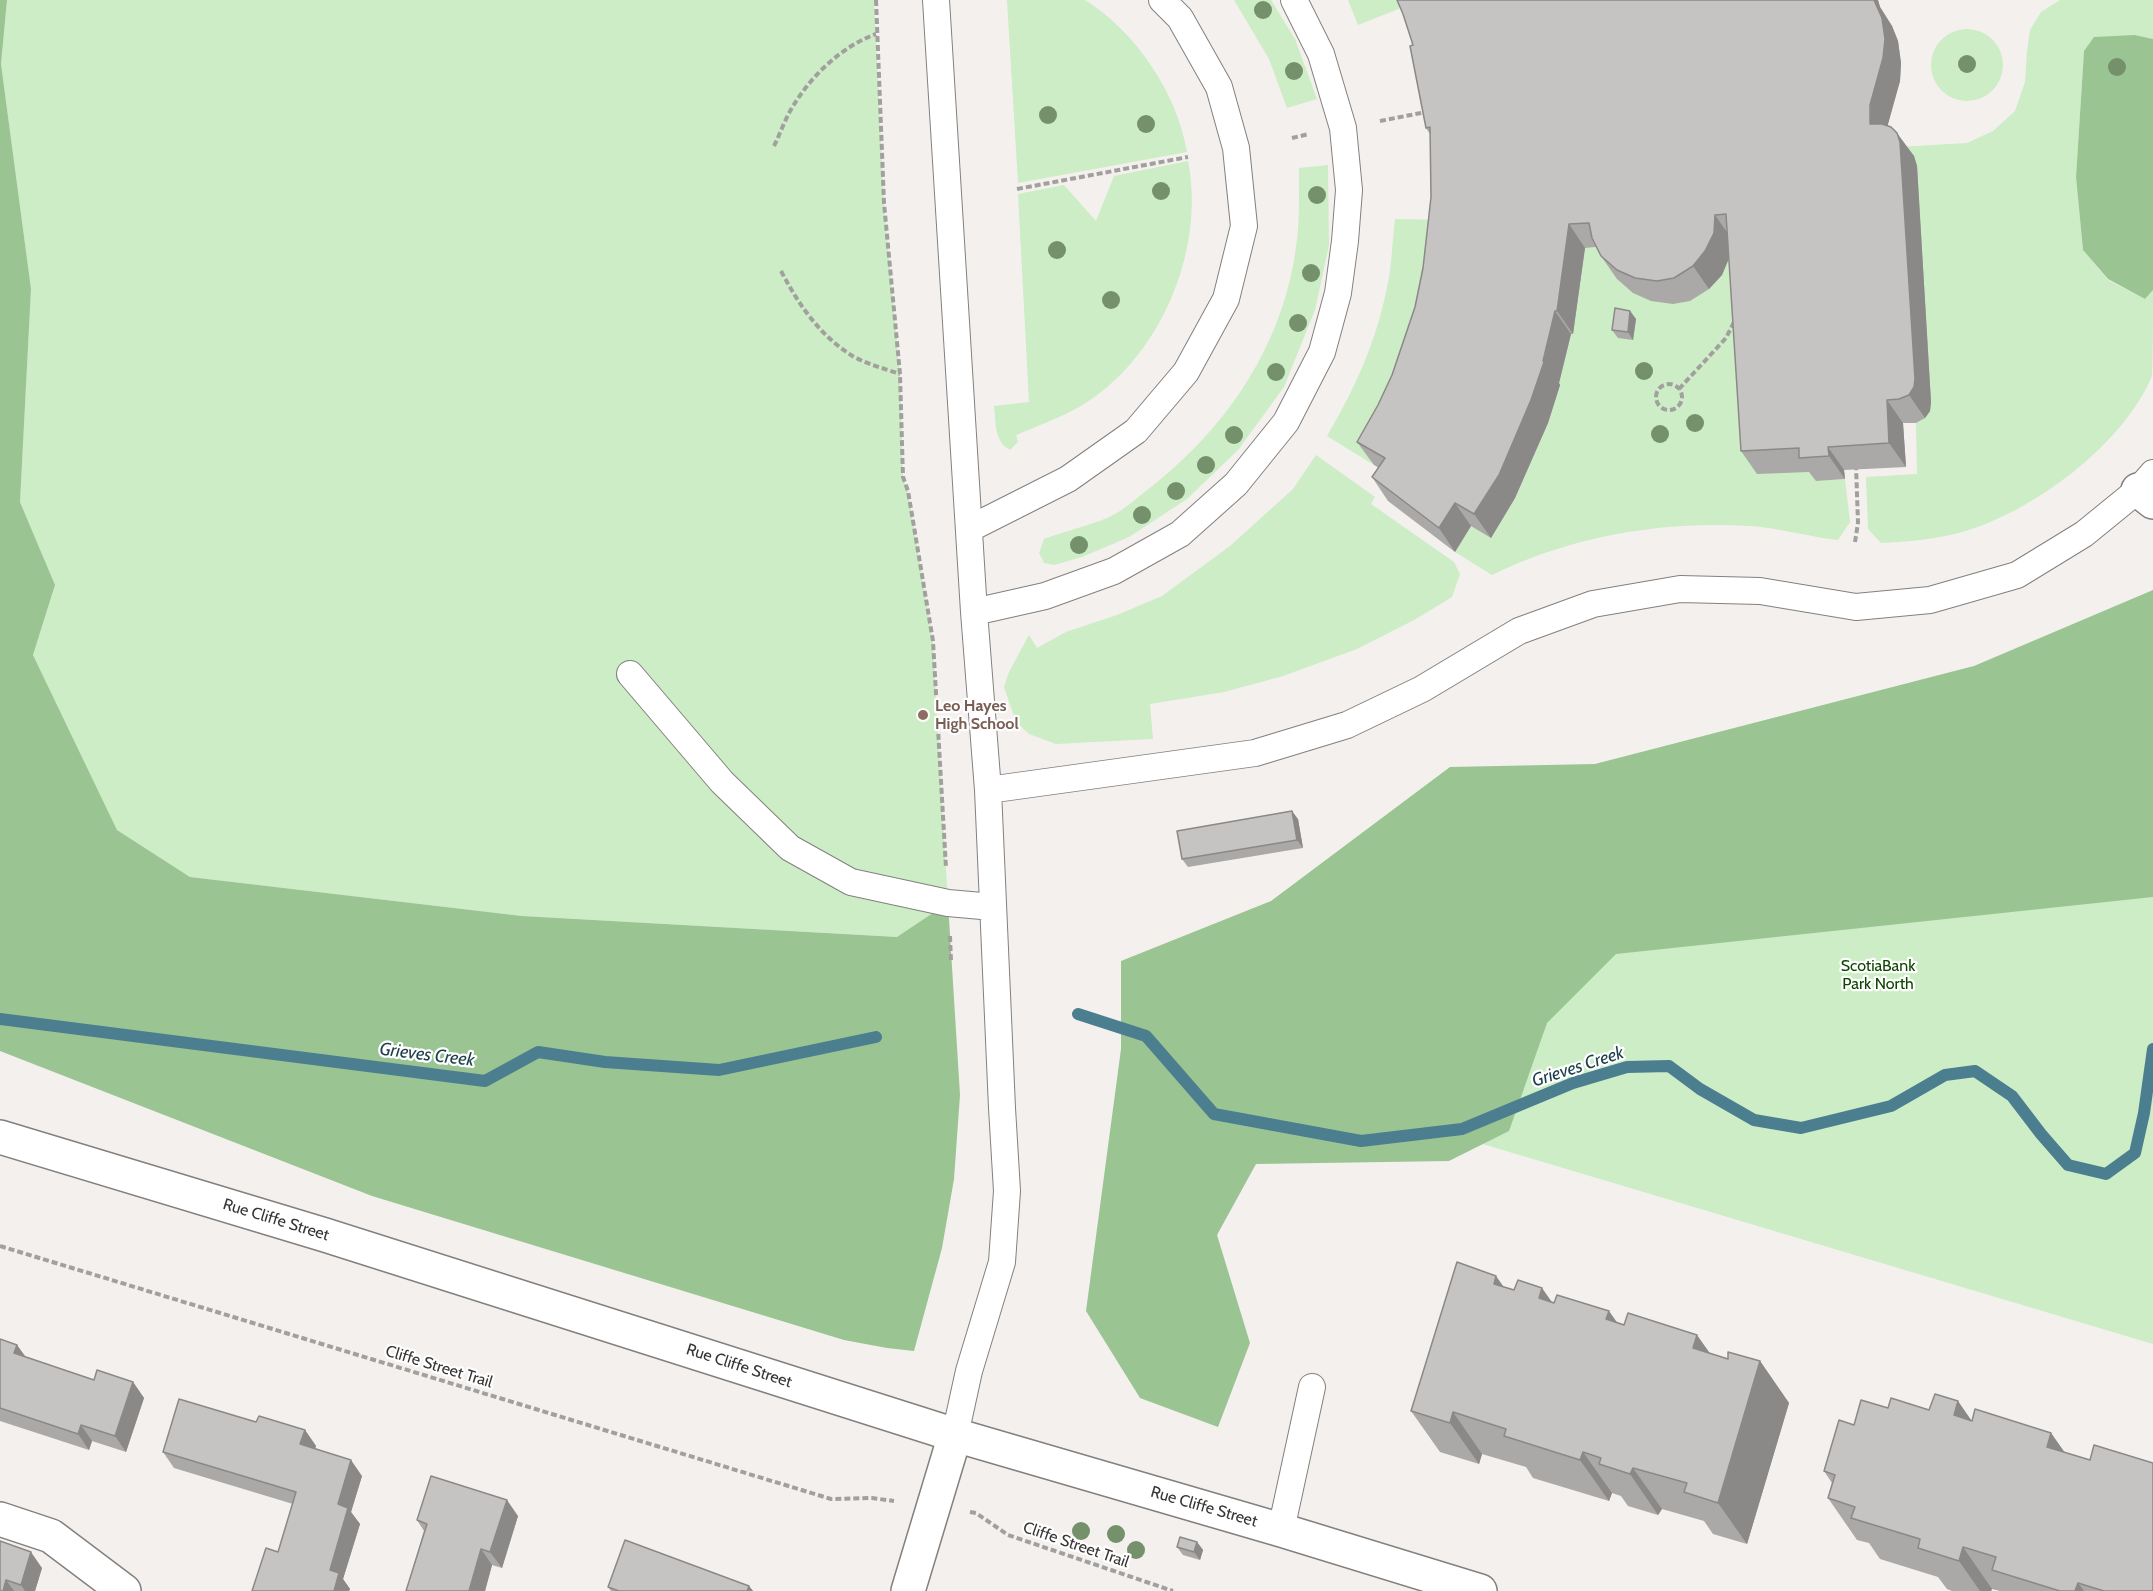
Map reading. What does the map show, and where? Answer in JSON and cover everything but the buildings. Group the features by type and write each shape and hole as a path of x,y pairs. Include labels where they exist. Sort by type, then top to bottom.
{"main road":[{"name":"Rue Cliffe Street","path":"0,1137 325,1235 955,1435 1480,1591"},
{"path":"908,1591 955,1435"},
{"path":"0,1519 51,1536 124,1591"}],"lane":[{"path":"936,0 974,612 988,790 1007,1191 1002,1262 969,1371 955,1435"},
{"path":"969,529 1068,479 1136,431 1186,372 1226,299 1244,226 1236,148 1219,87 1180,18 1162,0"},
{"path":"974,612 1045,596 1114,571 1180,534 1236,484 1286,422 1322,352 1338,293 1349,190 1342,128 1322,54 1294,0"},
{"path":"988,790 1255,753 1337,728 1422,689 1519,631 1593,604 1680,589 1760,591 1856,607 1930,600 2017,575 2084,534 2148,488"},
{"path":"630,674 722,782 790,848 851,882 948,903 993,907"},
{"path":"1281,1530 1298,1442 1312,1387"}],"path":[{"path":"876,0 884,203 900,374 903,477 908,491 933,641 951,961"},
{"path":"774,146 795,103 823,69 842,52 876,34"},
{"path":"1380,121 1436,110"},
{"path":"1017,189 1188,157"},
{"path":"781,271 798,303 816,326 849,354 900,374"},
{"path":"1679,389 1726,338 1737,316"},
{"path":"1671,384 1679,389 1682,397 1677,408 1668,411 1657,404 1656,392 1663,385 1671,384"},
{"path":"1856,460 1858,523 1856,542"},
{"name":"Cliffe Street Trail","path":"0,1246 831,1499 872,1498"},
{"name":"Cliffe Street Trail","path":"976,1513 1008,1535 1173,1591"}],"green space":[{"path":"0,0 7,0 1,64 31,289 20,502 55,585 33,655 117,830 190,877 522,916 897,937 948,903 960,1095 954,1179 942,1248 914,1351 844,1340 372,1196 0,1051"},
{"path":"7,0 874,0 884,203 900,374 903,477 908,491 933,641 948,903 898,937 522,916 190,877 117,830 33,655 55,585 20,502 31,289 1,64"},
{"path":"1007,0 1085,0 1104,13 1137,47 1164,86 1182,130 1187,152 1018,183"},
{"path":"1234,0 1271,0 1295,39 1317,99 1287,108 1269,59"},
{"path":"1348,0 1403,0 1406,6 1358,25"},
{"path":"2060,0 2153,0 2153,39 2135,35 2084,51 2076,177 2083,250 2108,280 2145,299 2153,290 2152,376 2138,402 2120,427 2073,472 2046,492 2018,509 1962,532 1922,540 1881,543 1868,529 1866,477 1917,474 1916,423 1898,147 1967,143 1993,131 2015,111 2025,82 2030,30 2041,12"},
{"path":"1967,29 1987,35 1997,45 2003,65 1997,85 1987,95 1967,101 1947,95 1937,85 1931,65 1937,45 1947,35"},
{"path":"2135,35 2153,39 2153,290 2145,299 2108,279 2083,250 2076,177 2084,51 2094,37"},
{"path":"1188,161 1192,196 1190,231 1183,266 1170,300 1153,333 1132,362 1107,387 1072,411 1016,435 1018,442 1010,450 998,437 994,406 1029,402 1018,194 1064,185 1096,221 1114,176"},
{"path":"1328,165 1329,245 1315,310 1284,387 1238,450 1187,499 1129,537 1082,557 1054,565 1044,563 1039,553 1044,539 1101,520 1128,505 1174,468 1200,443 1244,387 1262,356 1287,290 1298,233 1299,168"},
{"path":"1395,219 1448,220 1395,428 1374,465 1327,436 1355,384 1376,330 1388,283"},
{"path":"1605,246 1730,256 1815,472 1816,481 1845,479 1850,522 1838,540 1761,527 1727,525 1657,528 1589,540 1523,561 1492,575 1455,552 1471,526 1491,537 1515,498 1548,423 1571,334 1573,334 1585,248"},
{"path":"1316,455 1375,497 1371,504 1454,562 1460,574 1452,597 1416,619 1357,649 1283,676 1224,692 1150,704 1153,739 1056,744 1029,734 1016,722 1004,687 1009,672 1029,635 1037,648 1066,632 1117,615 1162,596 1230,546 1293,489"},
{"path":"2153,590 2153,897 1616,954 1547,1023 1509,1131 1449,1161 1256,1164 1217,1235 1250,1343 1218,1427 1140,1398 1086,1311 1121,1049 1121,961 1271,901 1450,767 1595,764 1974,666"},
{"name":"ScotiaBank Park North","path":"2153,627 2153,1344 1476,1142 1588,766 1974,666"}],"waterway":[{"name":"Grieves Creek","path":"1078,1014 1146,1036 1214,1114 1361,1141 1462,1129 1573,1083 1627,1067 1669,1066 1700,1089 1754,1120 1801,1128 1891,1106 1945,1075 1975,1071 2012,1096 2068,1165 2106,1174 2135,1153 2144,1113 2153,1049"},
{"name":"Grieves Creek","path":"0,1019 485,1081 538,1052 605,1062 719,1070 876,1037"}],"place":[{"name":"Leo Hayes High School","path":"923,715"}]}
